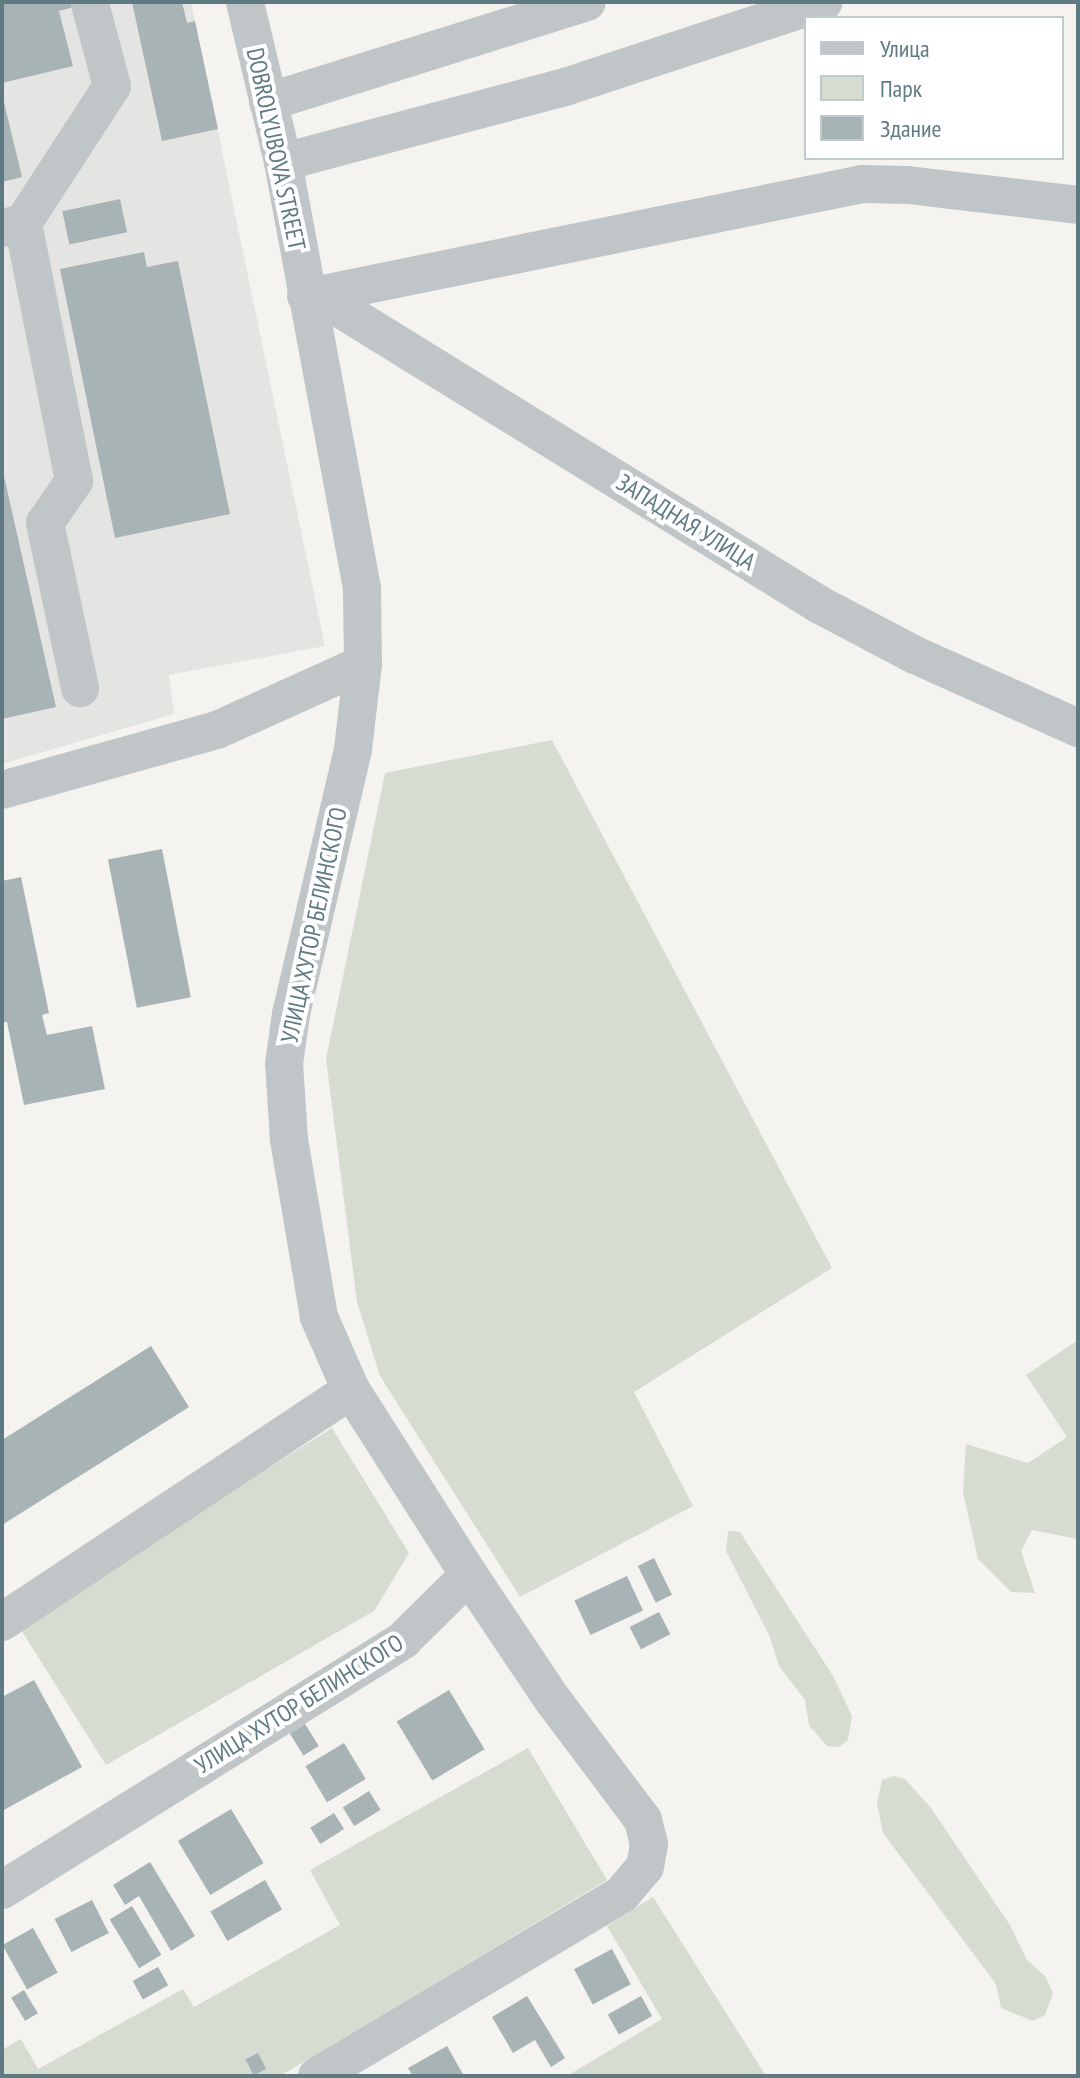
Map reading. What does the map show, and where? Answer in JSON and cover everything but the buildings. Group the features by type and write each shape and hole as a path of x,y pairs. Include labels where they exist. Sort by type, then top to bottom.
{"street":[{"name":"DOBROLYUBOVA STREET","path":"245,2 312,295"},
{"path":"268,102 587,2"},
{"path":"283,162 568,86 824,2"},
{"path":"80,688 45,523 74,481 13,226 112,86 90,4"},
{"path":"312,295 862,184 908,185 1078,205"},
{"name":"УЛИЦА ХУТОР БЕЛИНСКОГО","path":"2,1890 403,1640 469,1575 351,1390 319,1317 289,1139 284,1064 291,1014 353,749 363,664 362,588 312,295"},
{"name":"ЗАПАДНАЯ УЛИЦА","path":"312,295 820,605 915,655 1078,728"},
{"path":"2,790 217,730 363,664"},
{"path":"2,1622 351,1390"},
{"path":"317,2076 622,1894 645,1867 649,1844 643,1820 552,1699 469,1575"}],"shaded area":[{"path":"2,2 191,2 325,646 169,675 174,714 2,764"}],"green space":[{"path":"552,740 832,1268 634,1392 693,1506 520,1597 380,1376 357,1302 326,1059 385,773"},
{"path":"1078,1340 1078,1539 1032,1530 1021,1551 1035,1593 1011,1592 978,1559 963,1492 966,1444 1028,1463 1067,1437 1026,1375"},
{"path":"332,1428 409,1553 374,1611 106,1765 18,1625"},
{"path":"728,1531 740,1532 833,1676 852,1716 848,1740 839,1747 827,1746 809,1725 805,1700 779,1666 770,1637 726,1551"},
{"path":"528,1748 607,1880 280,2076 2,2076 2,2050 21,2039 38,2069 183,1989 194,2007 340,1925 310,1870"},
{"path":"894,1776 905,1779 931,1808 1010,1925 1027,1960 1045,1976 1053,1993 1045,2015 1033,2021 1001,2008 996,1984 883,1833 877,1803 882,1780"},
{"path":"653,1897 766,2076 567,2076 662,2019 607,1926"}]}
